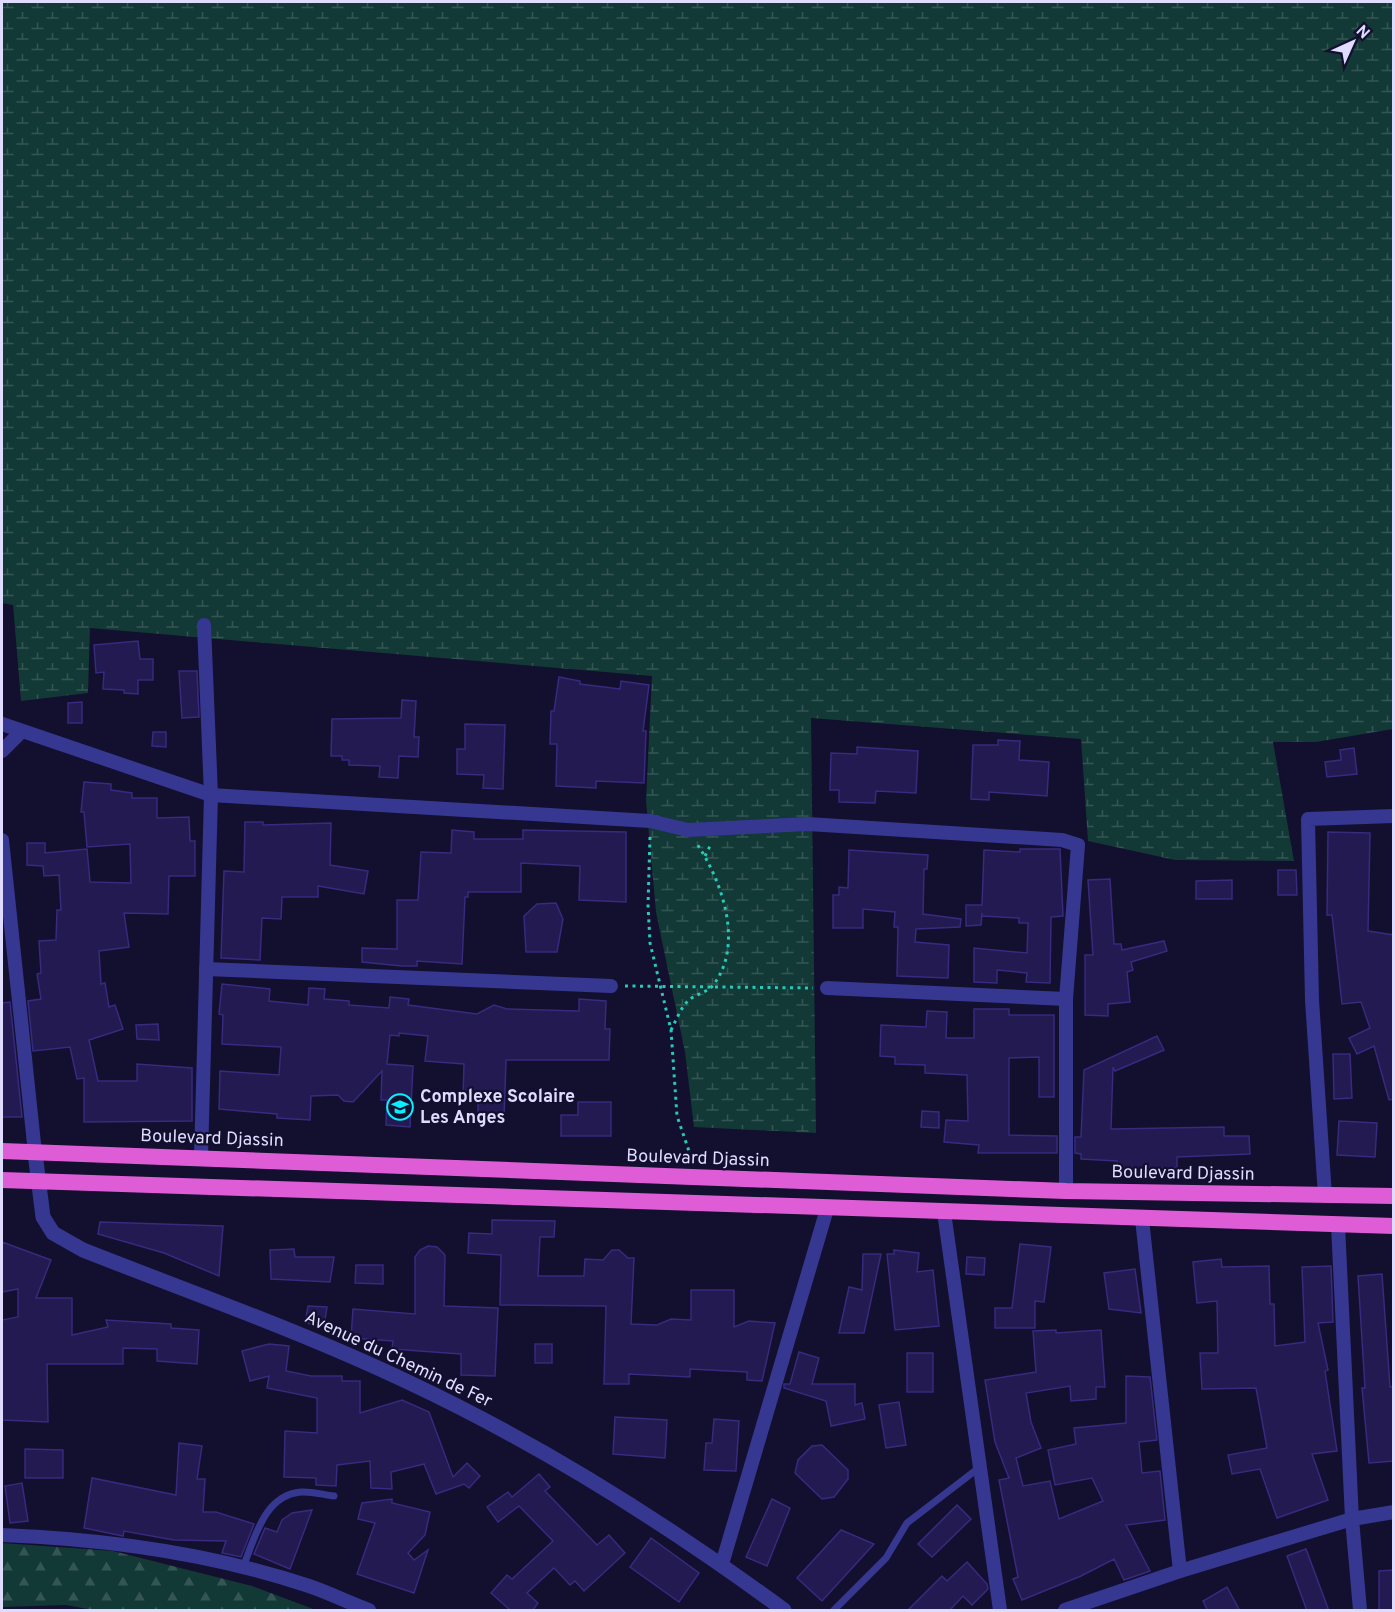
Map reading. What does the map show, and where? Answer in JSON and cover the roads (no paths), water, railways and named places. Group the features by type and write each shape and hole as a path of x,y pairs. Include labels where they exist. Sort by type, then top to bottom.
{"highway":[{"name":"Boulevard Djassin","path":"2,1151 1066,1191 1394,1196"},
{"path":"2,1180 1394,1226"}],"street":[{"path":"201,1157 211,795 204,626"},
{"path":"2,724 211,795 650,820 688,830 808,824 1062,840 1078,845 1066,999 1066,1191"},
{"path":"2,751 21,732"},
{"path":"1325,1196 1312,1000 1308,819 1394,816"},
{"path":"2,840 35,1153"},
{"path":"206,969 611,986"},
{"path":"827,988 1066,999"},
{"name":"Avenue du Chemin de Fer","path":"35,1153 43,1217 53,1233 83,1250 353,1357 465,1410 573,1470 722,1564 784,1611"},
{"path":"722,1564 827,1209"},
{"path":"944,1212 1000,1611"},
{"path":"1142,1219 1180,1571"},
{"path":"1338,1225 1352,1519 1360,1611"},
{"path":"1065,1611 1180,1571 1352,1519 1394,1512"},
{"path":"2,1535 66,1538 141,1546 243,1567 310,1587 369,1611"}],"lane":[{"path":"834,1611 886,1558 907,1523 980,1466"},
{"path":"243,1567 264,1515 285,1495 303,1492 334,1496"}],"place":[{"name":"Complexe Scolaire Les Anges","path":"400,1107"}]}
